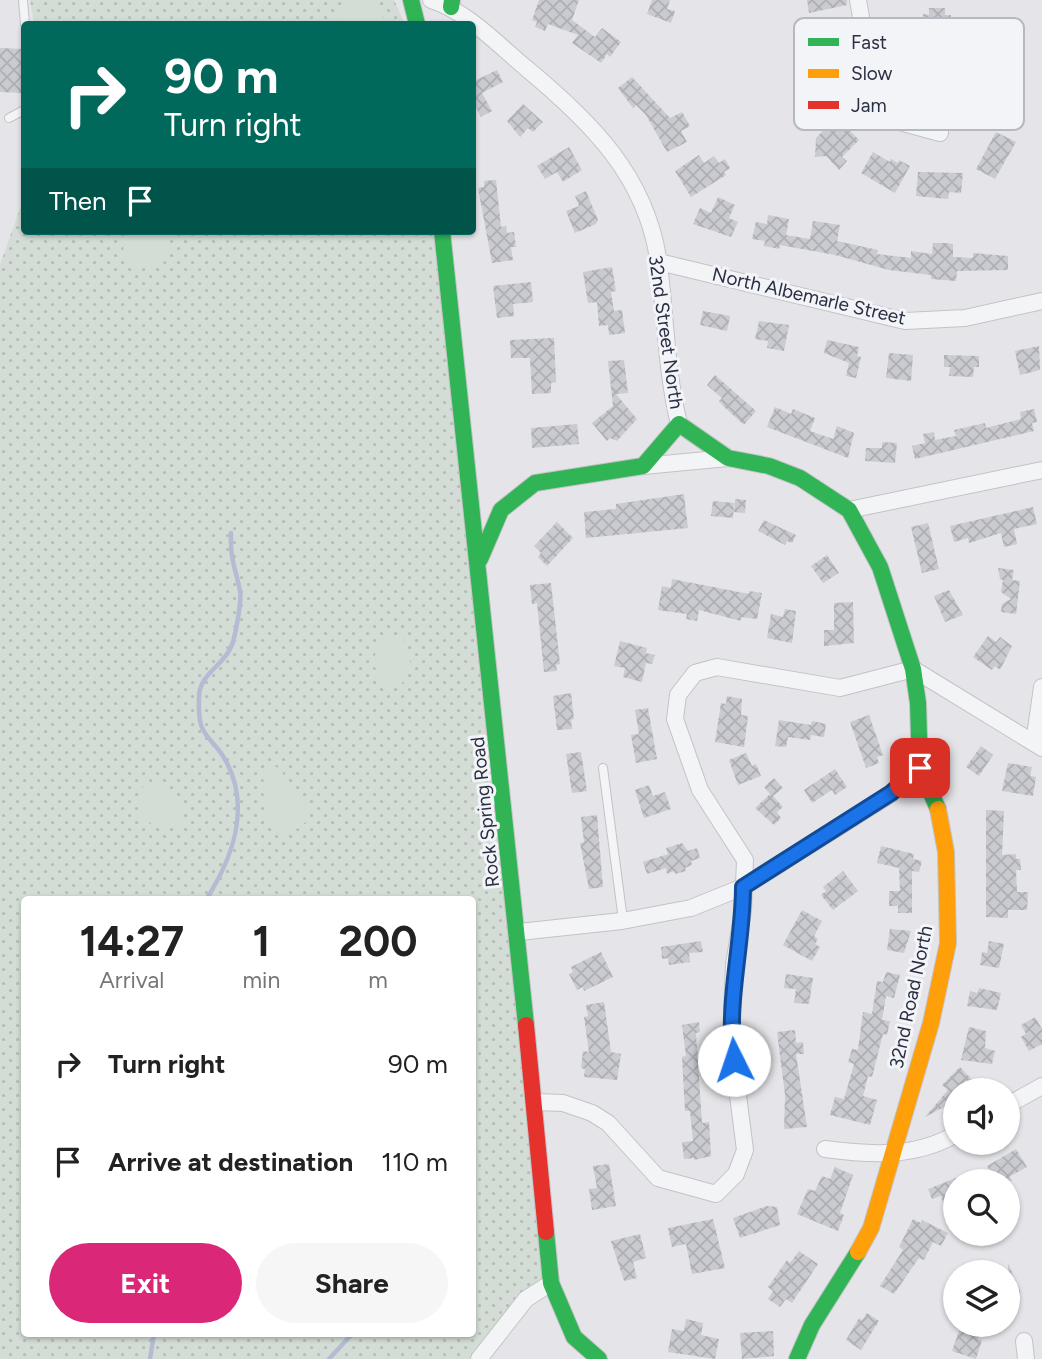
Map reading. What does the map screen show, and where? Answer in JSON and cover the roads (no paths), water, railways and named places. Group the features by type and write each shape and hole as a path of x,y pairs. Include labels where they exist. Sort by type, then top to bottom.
{"street":[{"path":"411,0 415,21"},
{"name":"32nd Street North","path":"431,0 452,3 473,21"},
{"path":"858,0 861,18"},
{"name":"32nd Street North","path":"476,23 575,108 612,149 642,202 659,262 669,383 679,424"},
{"path":"929,130 940,133"},
{"name":"Rock Spring Road","path":"442,235 519,932 551,1283 574,1337 599,1359"},
{"name":"North Albemarle Street","path":"659,262 905,321 965,318 1042,301"},
{"path":"643,466 679,424 727,458"},
{"path":"480,559 501,510 535,483 643,466 727,458 769,466 800,478 849,510 1042,470"},
{"path":"475,513 501,510"},
{"name":"32nd Road North","path":"797,1359 829,1294 856,1258 871,1228 931,1023 948,943 946,852 937,802 920,768 918,703 913,669 880,566 849,510"},
{"path":"535,1102 563,1103 592,1113 608,1123 658,1178 716,1194 736,1174 745,1150 731,1041 734,964 743,911 745,860 700,790 675,719 678,695 695,673 717,667 841,688 913,669 1038,746 1042,687"},
{"path":"519,932 623,920 691,908 743,887 891,793 920,768"},
{"path":"1020,1098 1042,1086"},
{"path":"825,1149 870,1155 895,1153 943,1142"},
{"path":"478,1359 526,1299 551,1283"},
{"path":"1024,1340 1026,1359"}],"lane":[{"path":"23,0 26,21"},
{"path":"9,118 21,112"},
{"path":"603,768 623,920"},
{"path":"485,799 505,801"}],"waterway":[{"path":"208,896 224,868 238,816 234,781 221,753 206,735 200,722 199,711 200,689 230,649 238,620 240,591 232,557 231,533"},
{"path":"150,1359 154,1337"},
{"path":"329,1359 349,1337"}]}
